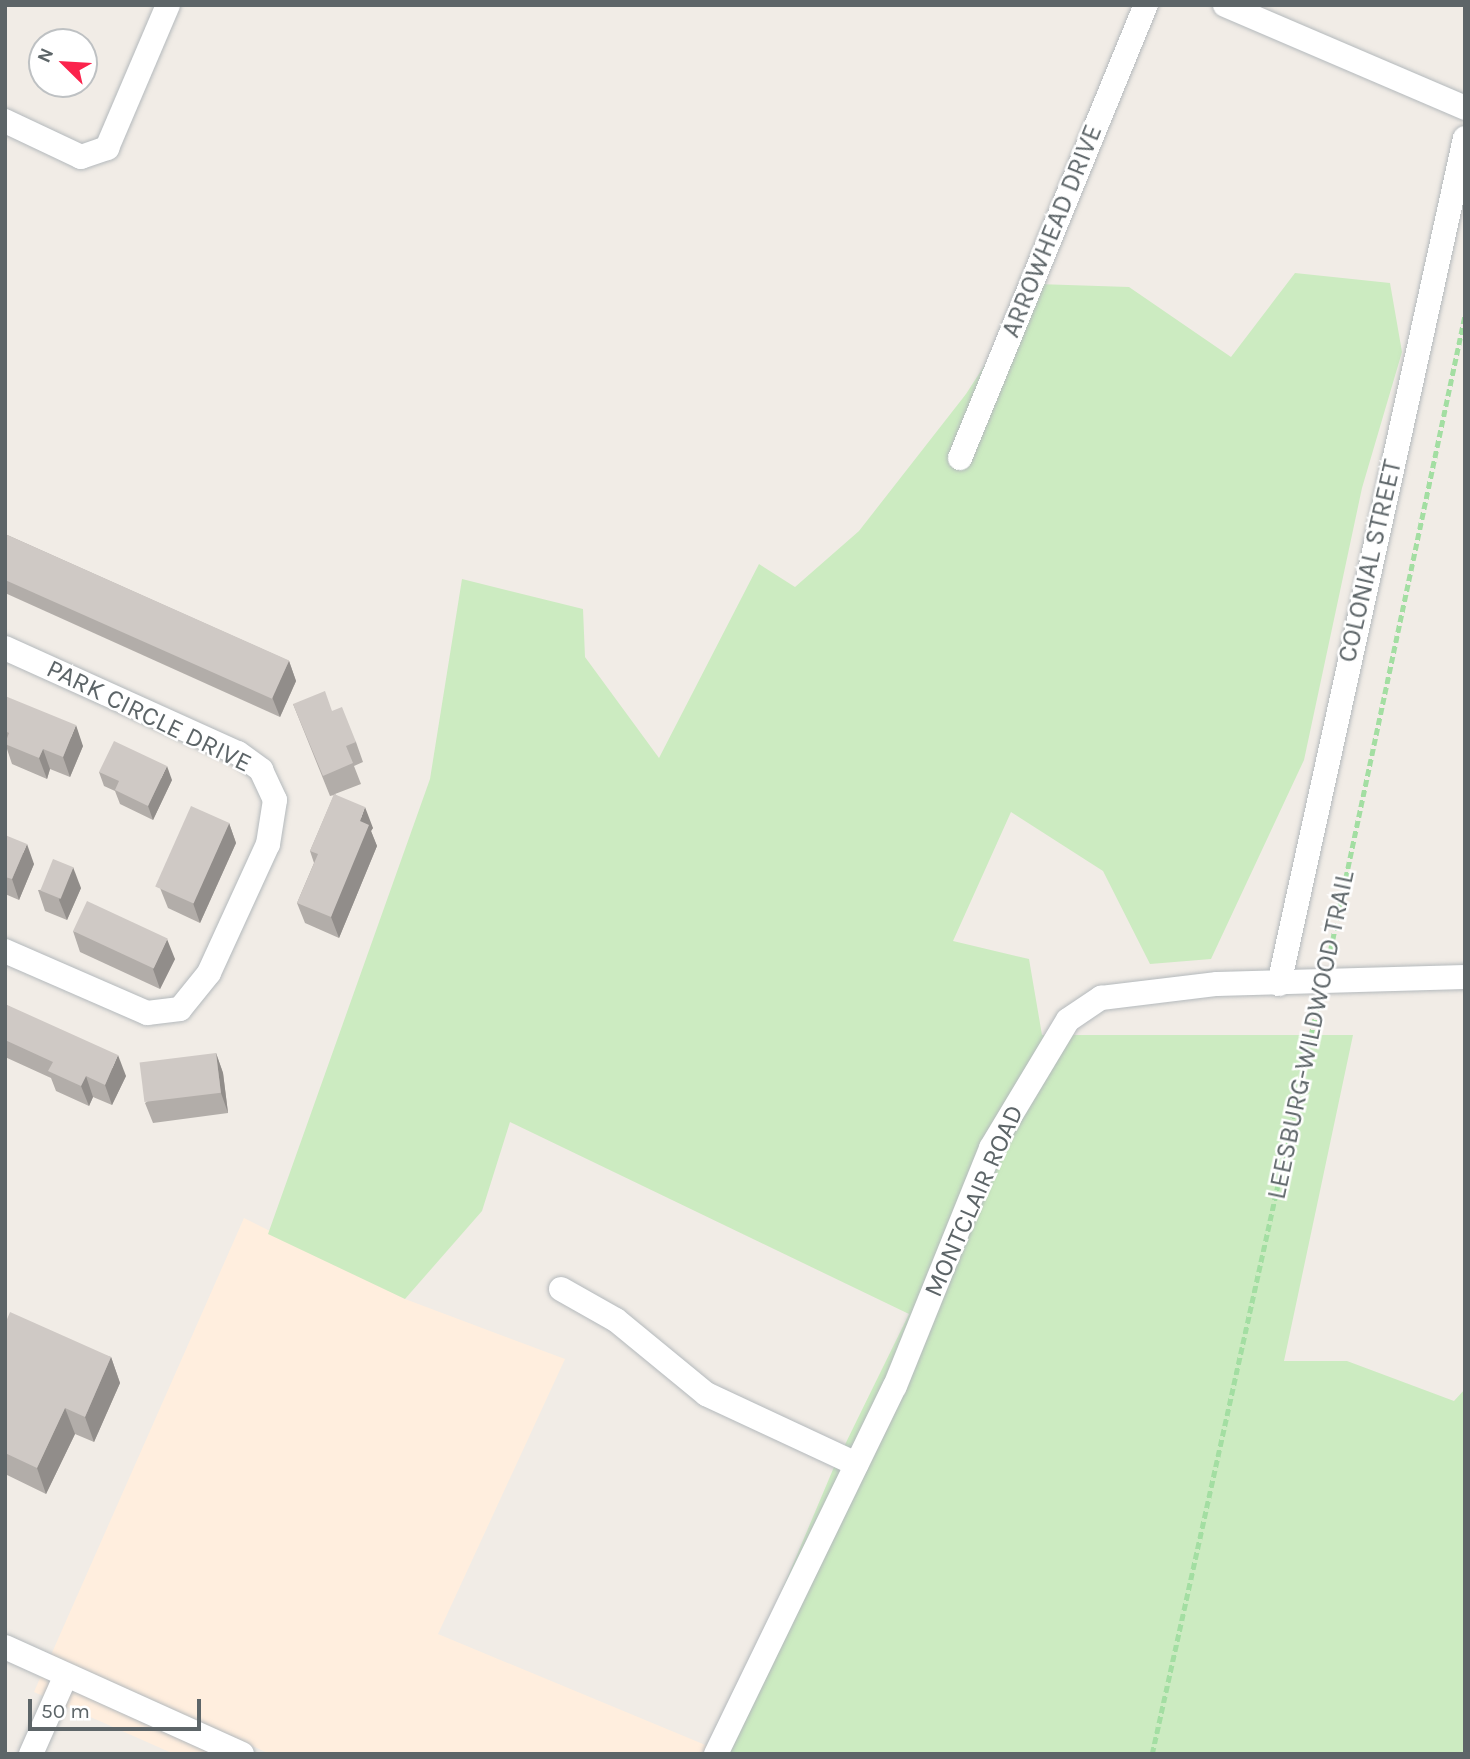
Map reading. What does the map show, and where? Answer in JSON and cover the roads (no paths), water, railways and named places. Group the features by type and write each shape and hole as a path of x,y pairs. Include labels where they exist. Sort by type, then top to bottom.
{"street":[{"path":"5,121 92,156 116,133 168,5"},
{"name":"ARROWHEAD DRIVE","path":"960,458 1146,5"},
{"path":"1225,5 1465,108"},
{"name":"COLONIAL STREET","path":"1279,984 1465,138"},
{"name":"PARK CIRCLE DRIVE","path":"5,648 238,754 261,770 275,800 268,844 209,973 180,1009 147,1013 5,950"},
{"name":"MONTCLAIR ROAD","path":"716,1754 895,1386 991,1149 1068,1020 1101,998 1217,984 1465,977"},
{"path":"561,1289 615,1320 706,1394 856,1464"},
{"path":"5,1647 242,1754"},
{"path":"31,1754 66,1675"}]}
